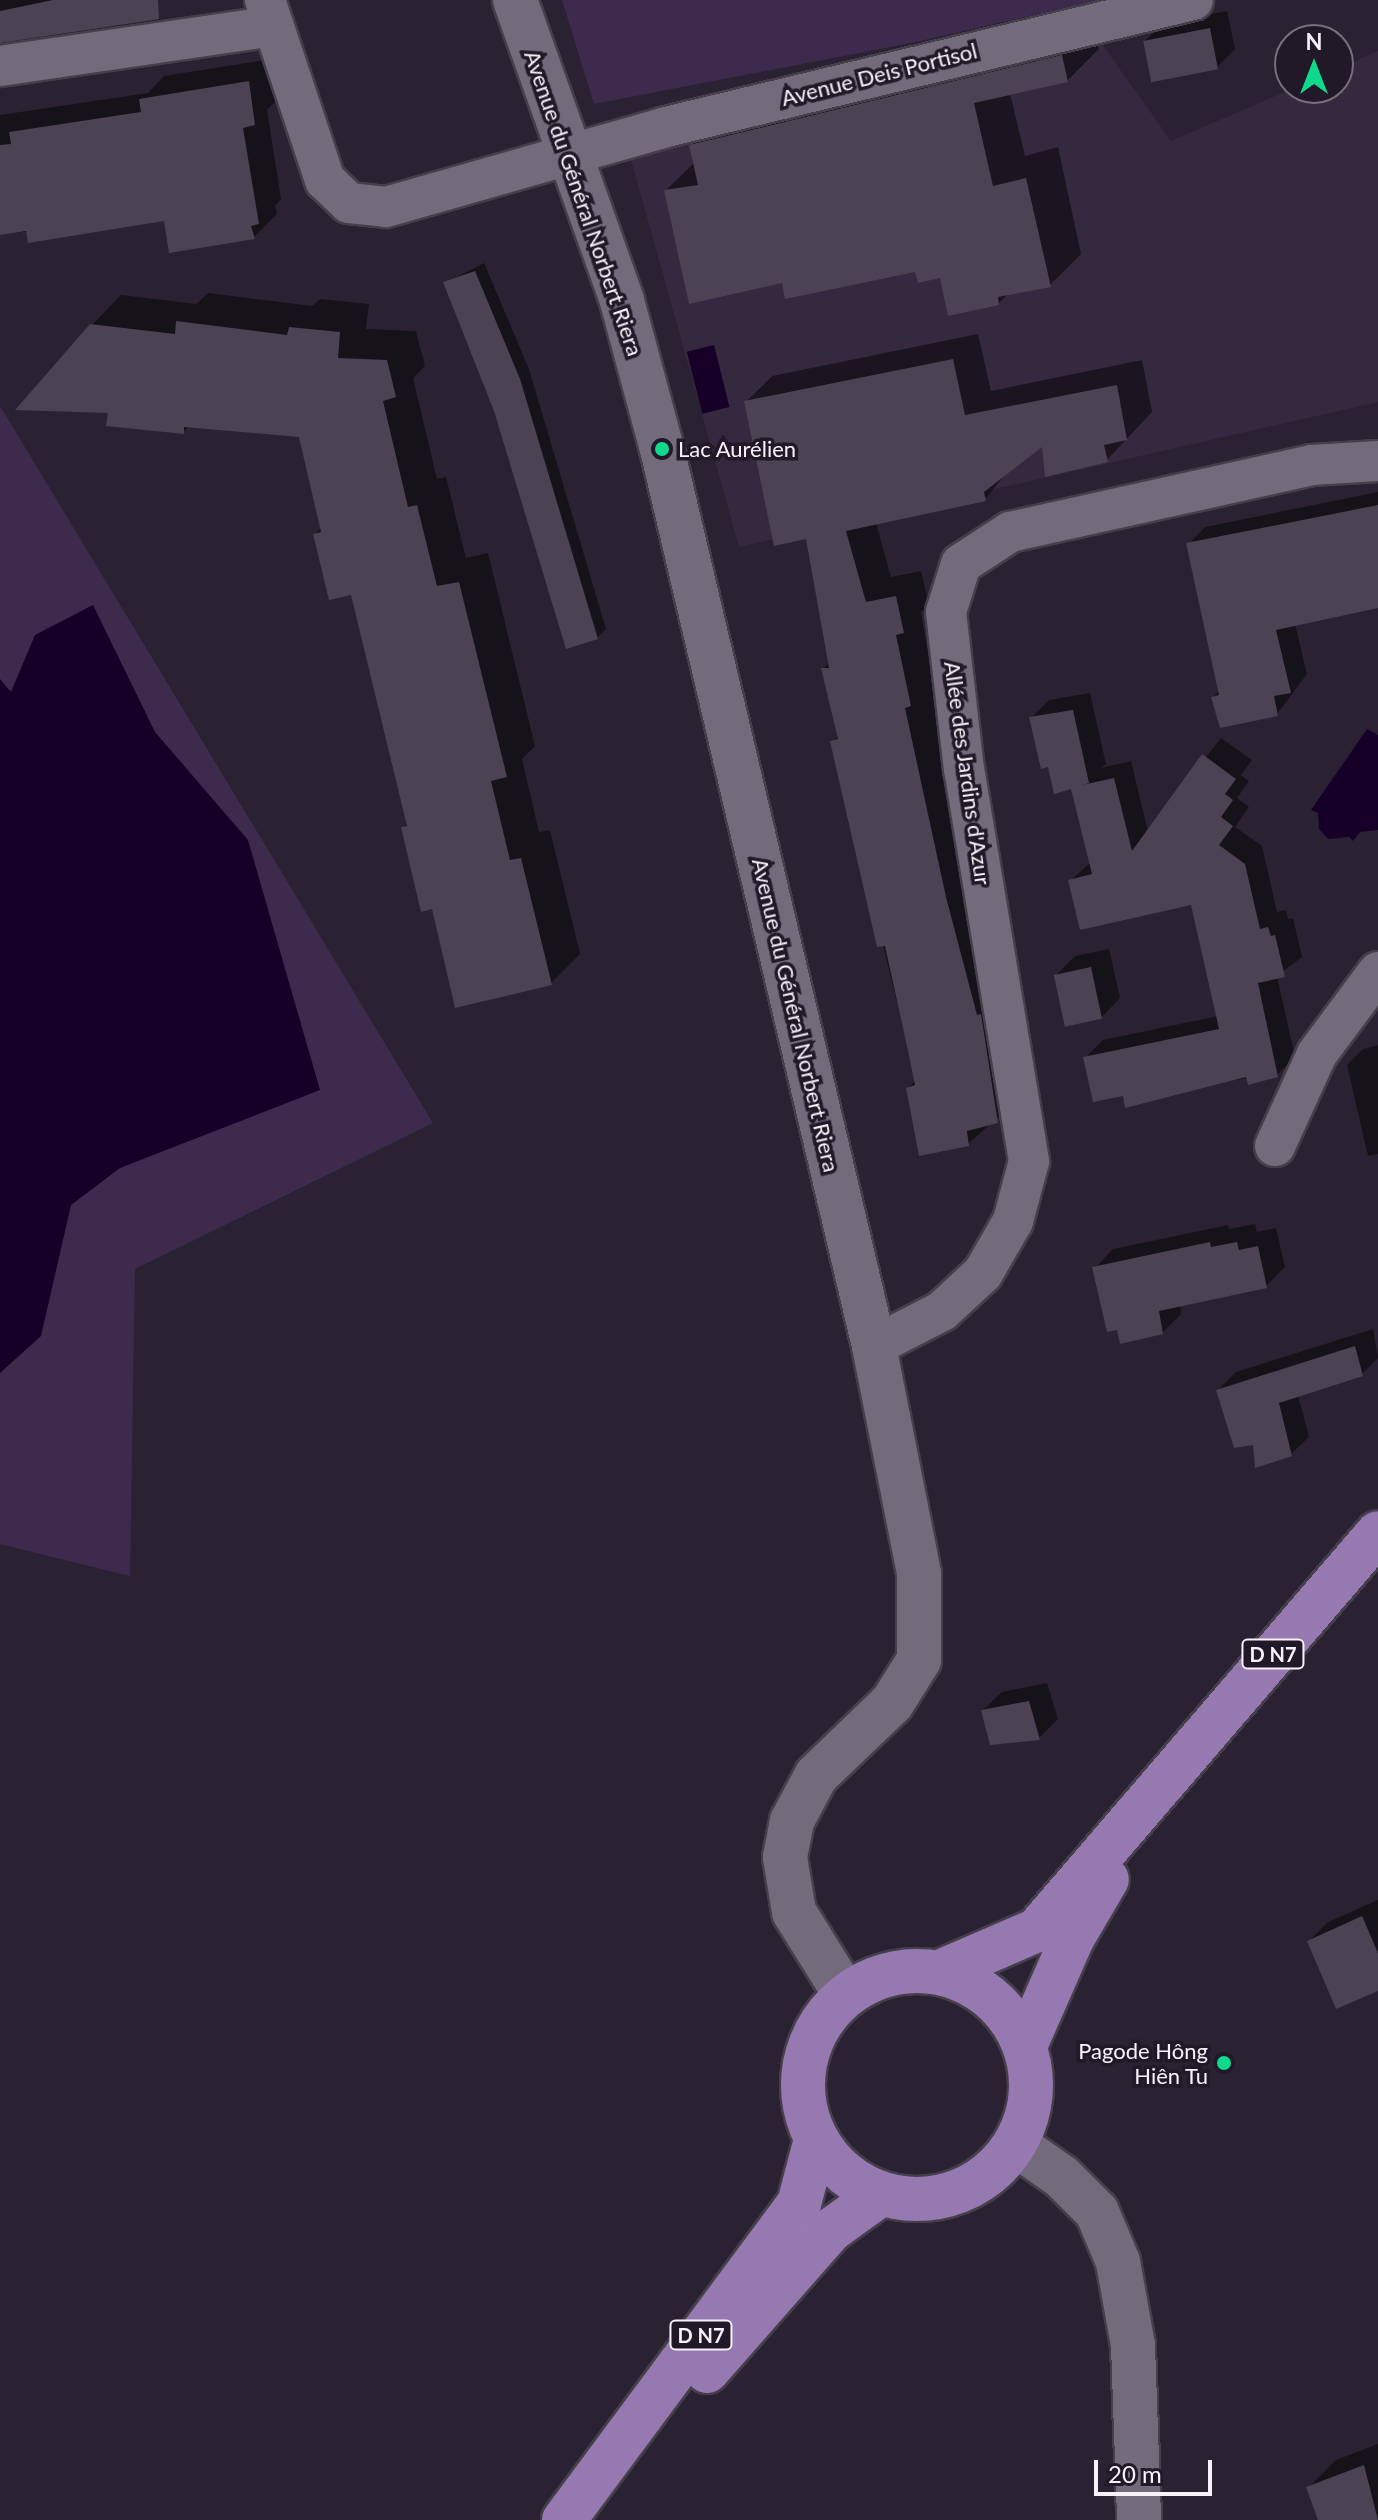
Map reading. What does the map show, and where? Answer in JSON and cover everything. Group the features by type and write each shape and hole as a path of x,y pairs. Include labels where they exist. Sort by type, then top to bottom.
{"main road":[{"name":"Avenue du Général Norbert Riera","path":"515,0 622,301 662,449 874,1346 919,1574 919,1660 892,1703 816,1776 792,1821 785,1857 794,1912 845,1994"},
{"name":"D N7","path":"940,1972 1037,1930 1378,1533"},
{"name":"D N7","path":"1025,2046 1072,1939 1168,1774"},
{"path":"909,1970 940,1972 976,1986 1006,2012 1025,2046 1032,2079 1029,2113 1015,2144 990,2173 957,2192 919,2200 881,2194 855,2181 816,2139 804,2107 802,2073 811,2041 845,1994 879,1976 909,1970"},
{"name":"D N7","path":"564,2520 799,2204 816,2139"},
{"path":"1015,2144 1062,2177 1097,2212 1118,2262 1133,2345 1139,2520"},
{"name":"D N7","path":"576,2520 831,2230 881,2194"}],"street":[{"name":"Avenue Deis Portisol","path":"269,13 325,180 349,203 386,207 567,153 1193,0"},
{"path":"0,66 269,13"},
{"name":"Allée des Jardins d'Azur","path":"874,1346 942,1311 983,1273 1013,1221 1029,1161 964,770 946,612 961,564 1010,532 1312,465 1378,461"},
{"path":"1275,1146 1317,1054 1378,972"}],"shaded area":[{"path":"562,0 1098,0 916,42 594,104"},
{"path":"1102,44 1171,141 1274,97 1274,104 1354,104 1354,62 1378,51 1378,402 739,547 630,156"},
{"path":"714,345 729,407 702,414 687,352"},
{"path":"0,406 433,1123 135,1269 130,1576 0,1544"},
{"path":"93,605 155,732 248,840 320,1090 120,1168 71,1205 41,1336 0,1373 0,679 11,692 35,635"},
{"path":"1367,729 1378,735 1378,830 1360,832 1353,841 1349,837 1328,839 1319,829 1318,813 1311,810"}],"building":[{"path":"53,0 158,0 159,19 0,43 0,11"},
{"path":"1210,28 1218,69 1151,82 1143,41"},
{"path":"1062,55 1068,82 974,103 993,186 1026,178 1051,287 998,297 999,305 948,316 940,278 918,283 915,272 785,299 782,283 689,304 664,190 698,185 689,145"},
{"path":"249,81 255,125 243,128 259,224 251,226 255,239 169,253 164,221 28,243 26,231 0,235 0,145 11,144 9,132 141,112 139,99"},
{"path":"475,271 520,379 598,639 566,649 494,411 443,282"},
{"path":"176,321 287,335 289,327 340,332 338,358 387,360 396,397 383,401 408,507 417,505 437,586 459,582 507,777 491,781 510,860 521,858 552,985 455,1008 432,909 421,912 401,827 407,826 351,595 329,600 313,534 321,532 299,437 184,427 184,434 106,426 108,413 15,410 90,324 175,334"},
{"path":"953,359 965,415 1117,385 1127,440 1104,445 1108,462 1045,477 1042,447 984,492 986,501 846,531 866,602 896,596 904,633 896,635 911,706 905,708 946,897 977,1015 981,1014 998,1123 967,1131 969,1146 919,1156 906,1088 915,1085 908,1051 885,946 877,947 830,741 838,739 821,668 829,668 806,539 774,546 744,401"},
{"path":"1378,505 1378,608 1276,630 1291,693 1274,696 1278,716 1220,728 1211,697 1219,695 1186,543"},
{"path":"1073,710 1089,783 1082,785 1114,778 1132,851 1202,754 1236,779 1225,794 1233,800 1221,817 1233,826 1219,845 1245,864 1260,929 1268,927 1271,936 1275,935 1285,977 1258,983 1278,1077 1248,1085 1246,1077 1125,1108 1123,1096 1093,1102 1083,1057 1219,1029 1191,905 1080,930 1068,880 1092,874 1071,789 1054,794 1048,767 1041,769 1029,717"},
{"path":"1091,967 1102,1019 1065,1027 1054,975"},
{"path":"1210,1242 1211,1247 1237,1242 1239,1250 1258,1246 1267,1288 1159,1311 1163,1334 1120,1344 1117,1330 1107,1332 1092,1267"},
{"path":"1355,1346 1363,1376 1279,1403 1292,1456 1255,1468 1253,1445 1234,1448 1216,1390"},
{"path":"1029,1701 1040,1740 990,1745 981,1710"},
{"path":"1362,1916 1378,1953 1378,1991 1336,2009 1307,1941"},
{"path":"1364,2465 1378,2520 1318,2520 1306,2487"}],"place":[{"name":"Lac Aurélien","path":"662,449"},
{"name":"Pagode Hông Hiên Tu","path":"1224,2063"}]}
